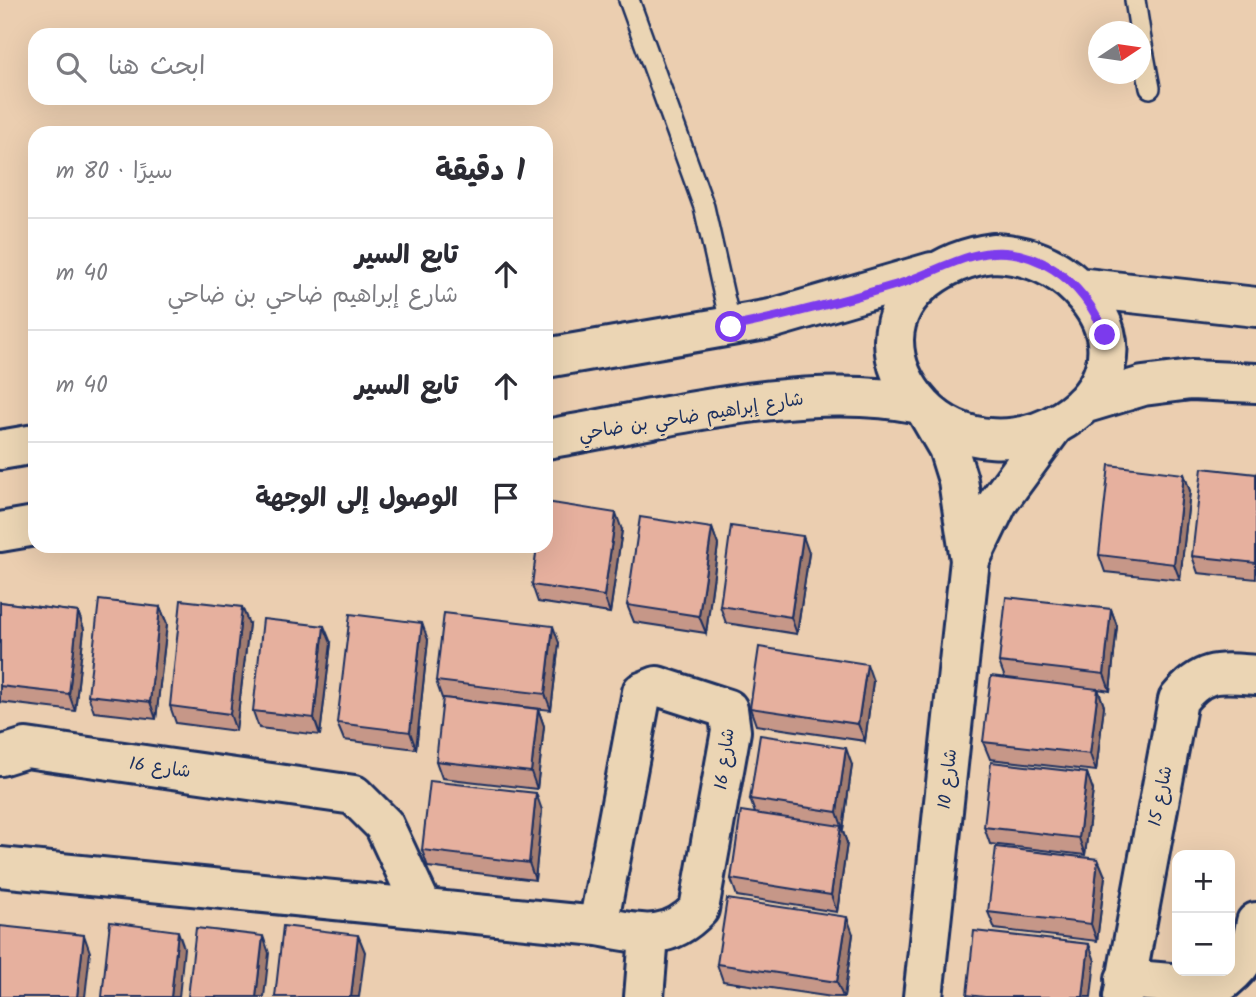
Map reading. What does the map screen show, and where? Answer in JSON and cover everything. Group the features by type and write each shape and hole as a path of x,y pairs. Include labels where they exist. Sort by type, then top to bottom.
{"street":[{"path":"553,357 731,327 895,285 975,256 1012,254 1047,265 1077,286 1098,317 1105,335 1104,372 1083,404 1053,427 1035,435 997,440 960,432 924,408 904,381 896,364 895,326 913,294 940,269"},
{"path":"1077,286 1256,307"},
{"path":"1083,404 1143,386 1191,380 1256,383"},
{"name":"شارع إبراهيم ضاحي بن ضاحي","path":"553,438 780,400 849,395 924,408"},
{"name":"شارع 10","path":"923,997 970,560 958,480 948,448 924,408"},
{"name":"شارع 10","path":"970,560 998,502 1053,427"},
{"path":"0,450 28,445"},
{"path":"0,532 28,527"},
{"name":"شارع 15","path":"1256,675 1217,672 1194,681 1178,700 1124,988 1215,987 1231,976 1252,949 1256,922"},
{"name":"شارع 16","path":"598,926 642,692 657,686 728,709 731,731 699,909 684,924 649,936"},
{"name":"شارع 16","path":"0,755 26,748 354,795 384,825 423,909"},
{"path":"0,867 598,926 649,936 644,997"}],"lane":[{"path":"629,0 704,207 731,327"},
{"path":"1135,0 1138,21"},
{"path":"1149,84 1150,88"}],"building":[{"path":"1109,465 1184,474 1174,564 1099,555"},
{"path":"1202,468 1256,474 1256,563 1192,556"},
{"path":"553,503 616,513 604,596 532,585 536,553 553,553"},
{"path":"640,517 712,528 699,616 627,605"},
{"path":"731,526 803,536 791,617 720,606"},
{"path":"1006,597 1111,609 1104,674 999,662"},
{"path":"99,600 160,607 150,702 88,695"},
{"path":"181,600 242,607 230,714 170,706"},
{"path":"0,602 78,612 69,694 0,686"},
{"path":"444,613 553,626 545,694 436,681"},
{"path":"350,614 422,623 410,732 337,723"},
{"path":"263,619 324,626 314,718 253,711"},
{"path":"759,647 867,664 858,724 750,708"},
{"path":"991,676 1098,689 1090,754 983,742"},
{"path":"443,698 538,709 531,772 436,761"},
{"path":"760,735 846,748 837,812 750,799"},
{"path":"991,762 1087,773 1079,838 984,827"},
{"path":"430,781 536,793 529,863 422,850"},
{"path":"741,811 841,826 831,895 731,879"},
{"path":"996,847 1098,859 1091,924 988,912"},
{"path":"727,899 847,917 837,982 717,964"},
{"path":"110,922 178,931 171,997 102,997"},
{"path":"0,926 84,935 77,997 0,997"},
{"path":"283,926 358,935 351,997 275,997"},
{"path":"196,928 263,936 256,997 188,997"},
{"path":"974,931 1089,944 1083,997 967,995"}],"route":[{"path":"731,327 771,319 895,285 957,261 993,253 1030,258 1063,275 1077,286 1089,301 1105,335"}]}
